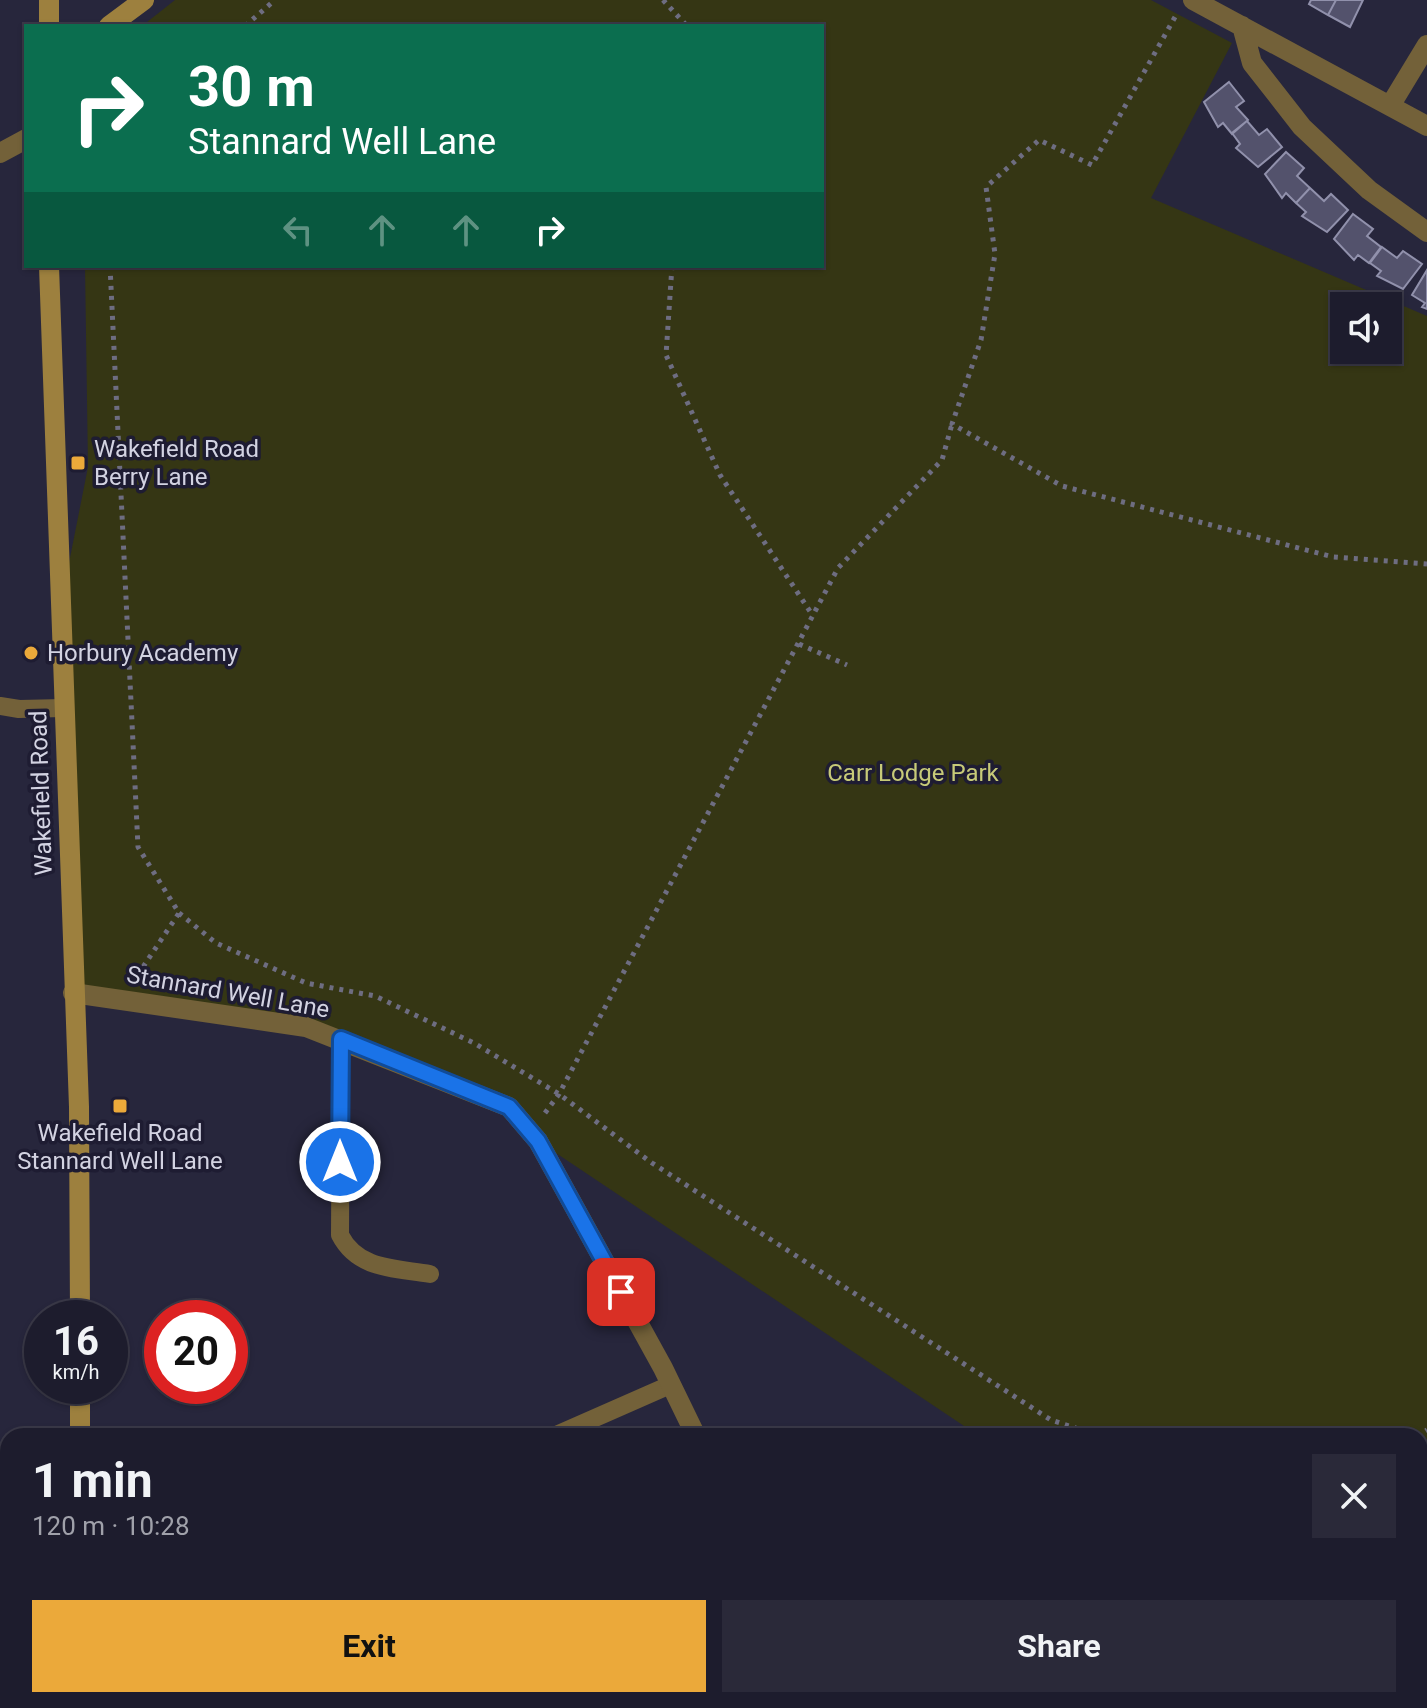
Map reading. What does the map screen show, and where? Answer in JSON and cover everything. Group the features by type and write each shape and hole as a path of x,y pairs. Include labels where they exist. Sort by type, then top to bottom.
{"main road":[{"path":"49,0 49,24"},
{"path":"112,24 144,0"},
{"name":"Wakefield Road","path":"49,268 79,1107 80,1300"},
{"path":"80,1404 80,1428"}],"street":[{"path":"1185,7 1242,26 1427,126"},
{"path":"1242,26 1252,63 1302,127 1369,190 1427,232"},
{"path":"1390,106 1427,45"},
{"path":"0,153 24,140"},
{"name":"Stannard Well Lane","path":"73,993 306,1027 509,1107 531,1133 692,1428"}],"lane":[{"path":"0,706 19,709 64,708"},
{"path":"341,1039 340,1235 346,1246 369,1264 430,1274"},
{"path":"572,1428 670,1385"}],"path":[{"path":"247,24 275,0"},
{"path":"663,0 685,24"},
{"path":"531,1133 559,1094 838,568 942,460 981,340 995,254 986,187 1039,140 1092,165 1185,7"},
{"path":"110,268 138,847 179,913 216,943 306,983 375,996 474,1043 559,1094 652,1163 1051,1420 1076,1428"},
{"path":"672,268 666,355 720,475 814,617"},
{"path":"952,424 1062,486 1333,557 1427,564"},
{"path":"799,644 847,665"},
{"path":"121,1000 179,913"}],"green space":[{"name":"Carr Lodge Park","path":"175,0 1151,0 1232,43 1151,198 1371,292 1330,292 1330,364 1402,364 1402,305 1427,316 1427,1428 967,1428 538,1141 509,1107 306,1027 73,993 62,598 88,467 85,268 824,268 824,24 145,24"}],"building":[{"path":"1311,0 1336,0 1328,15 1309,4"},
{"path":"1336,0 1363,0 1350,27 1328,15"},
{"path":"1229,82 1244,101 1236,107 1248,120 1232,134 1223,123 1218,127 1204,102"},
{"path":"1247,121 1259,135 1267,129 1282,147 1258,167 1236,148 1240,144 1232,133"},
{"path":"1286,152 1304,168 1297,176 1310,188 1296,203 1286,193 1282,198 1265,174"},
{"path":"1310,188 1324,201 1331,194 1348,210 1327,232 1302,216 1306,212 1296,203"},
{"path":"1353,214 1373,229 1367,236 1381,247 1369,263 1358,255 1354,260 1334,239"},
{"path":"1382,247 1397,258 1403,251 1422,264 1403,289 1377,276 1381,271 1370,263"},
{"path":"1427,270 1427,309 1422,307 1425,303 1412,295"}],"place":[{"name":"Wakefield Road Berry Lane","path":"78,463"},
{"name":"Horbury Academy","path":"31,653"},
{"name":"Wakefield Road Stannard Well Lane","path":"120,1106"}],"route":[{"path":"340,1162 341,1039 509,1107 538,1141 621,1292"}]}
